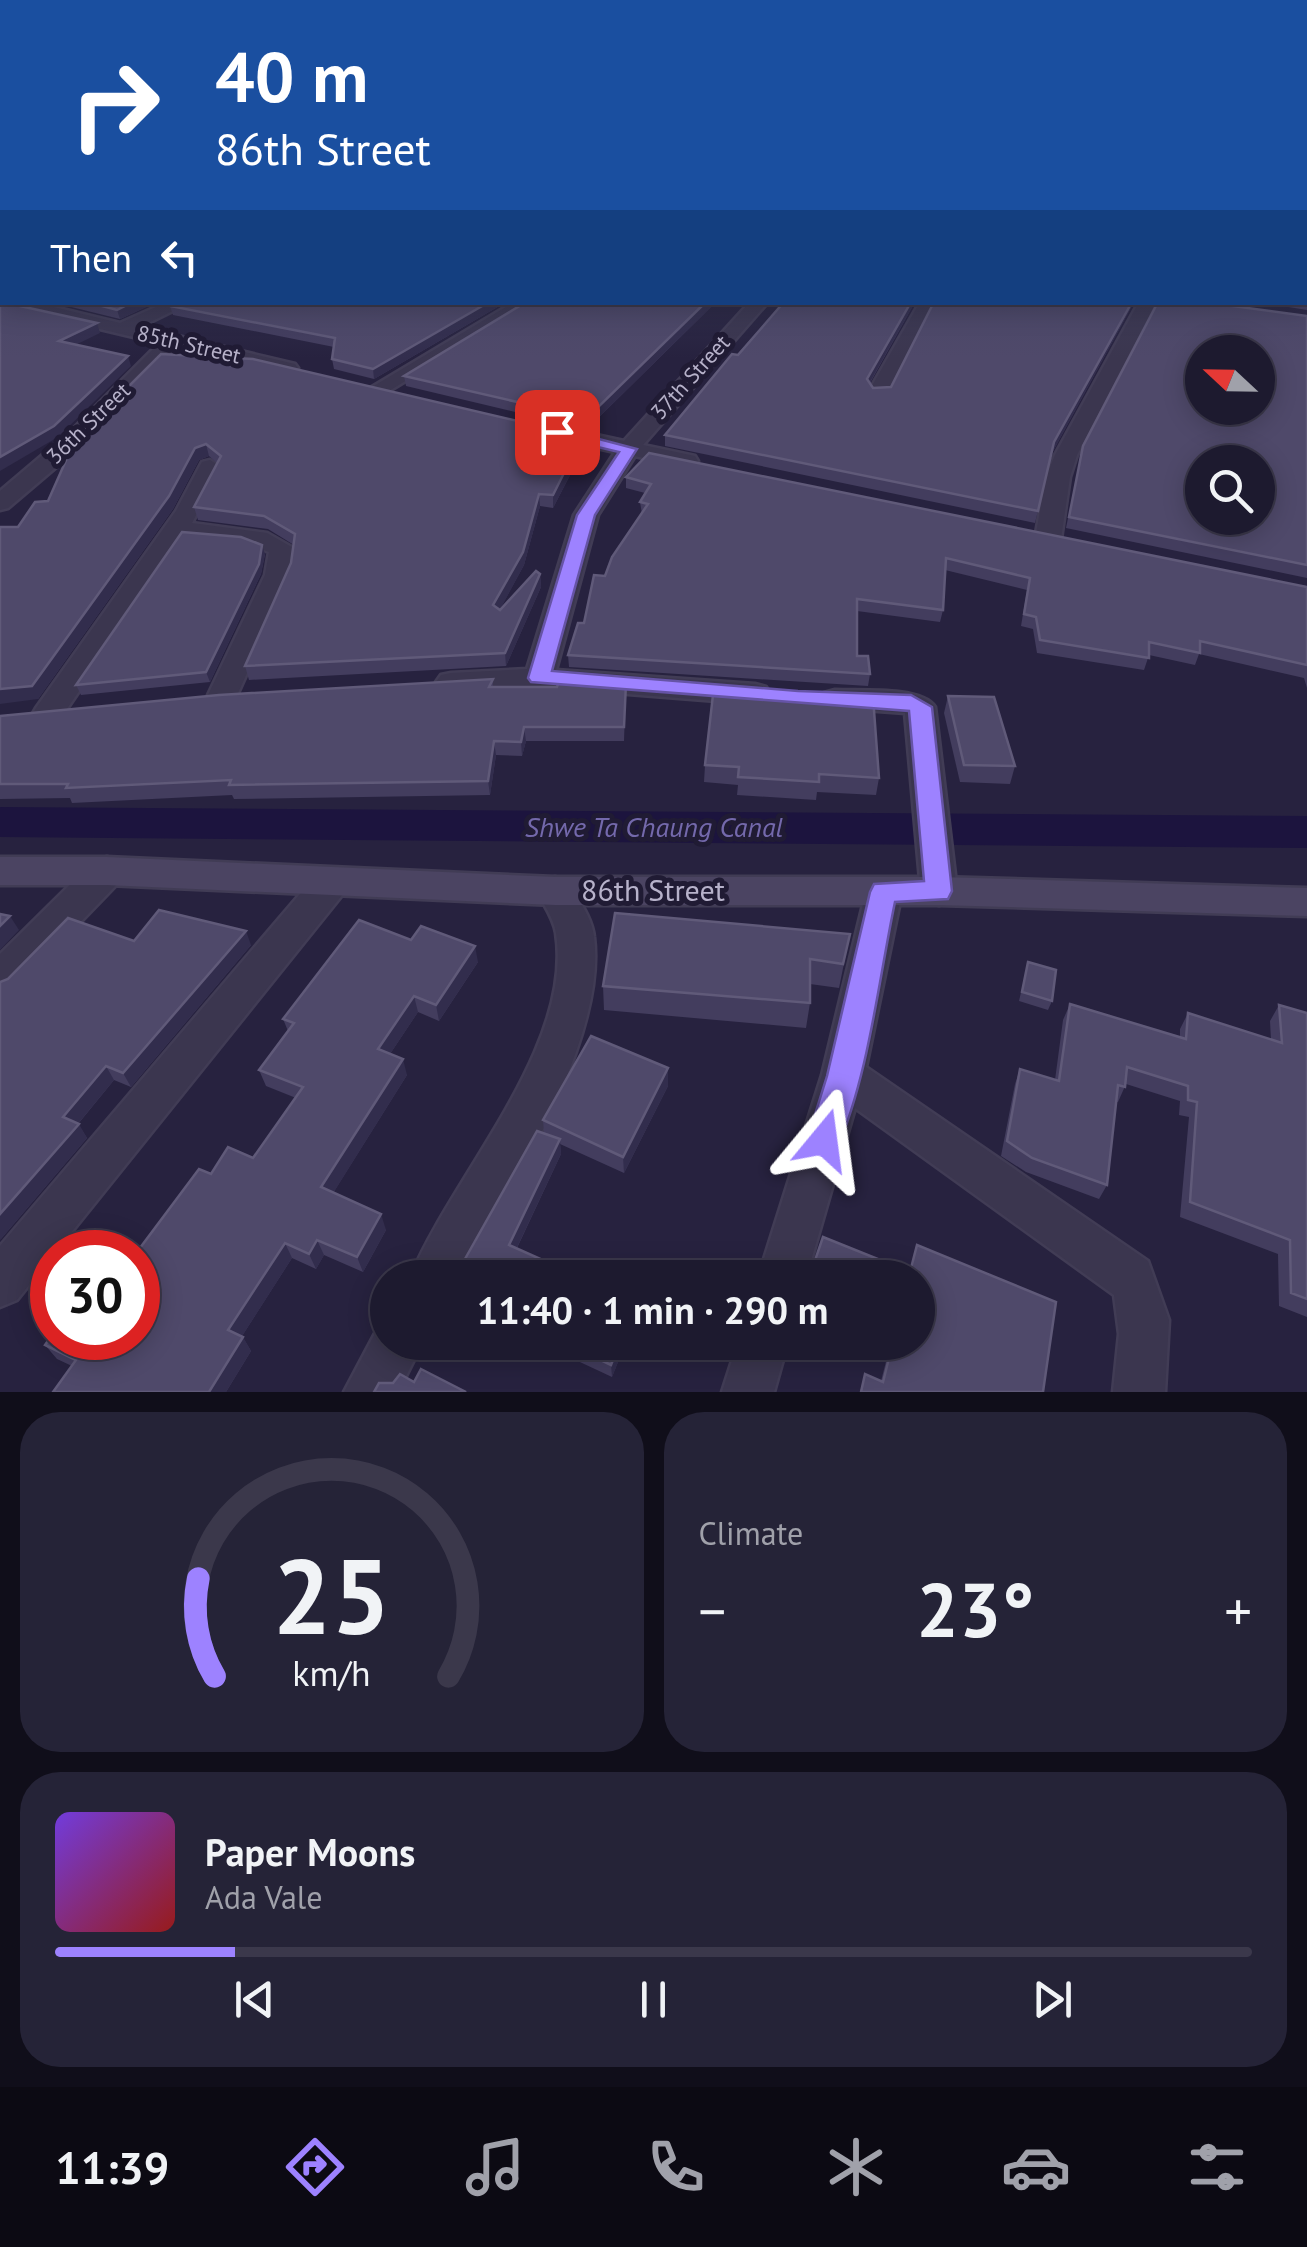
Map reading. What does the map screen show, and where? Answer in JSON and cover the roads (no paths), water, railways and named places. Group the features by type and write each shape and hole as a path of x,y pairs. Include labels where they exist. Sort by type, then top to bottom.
{"main road":[{"name":"86th Street","path":"0,871 108,871 330,884 555,891 884,892 937,874 1307,902"}],"street":[{"name":"85th Street","path":"22,305 303,372"},
{"path":"123,328 177,305"},
{"path":"416,400 368,388 521,305"},
{"name":"37th Street","path":"539,678 586,515 629,449 687,377 757,305"},
{"path":"879,392 927,305"},
{"path":"1049,539 1058,477 1066,455 1146,305"},
{"name":"36th Street","path":"0,503 80,435 173,339"},
{"path":"513,422 703,464"},
{"path":"47,716 188,512 210,467"},
{"path":"174,530 234,536 282,549 278,575 223,695"},
{"path":"421,684 539,678 918,705 937,874"},
{"path":"191,699 263,693"},
{"path":"16,717 83,712"},
{"path":"0,979 108,871"},
{"path":"0,1283 330,884"},
{"path":"444,1260 522,1121 572,994 575,933 555,891"},
{"path":"787,1260 843,1076 884,892"},
{"path":"843,1076 1132,1278 1143,1304 1145,1328 1139,1392"},
{"path":"370,1392 388,1360"},
{"path":"748,1392 758,1360"}],"waterway":[{"name":"Shwe Ta Chaung Canal","path":"0,822 1307,832"}]}
